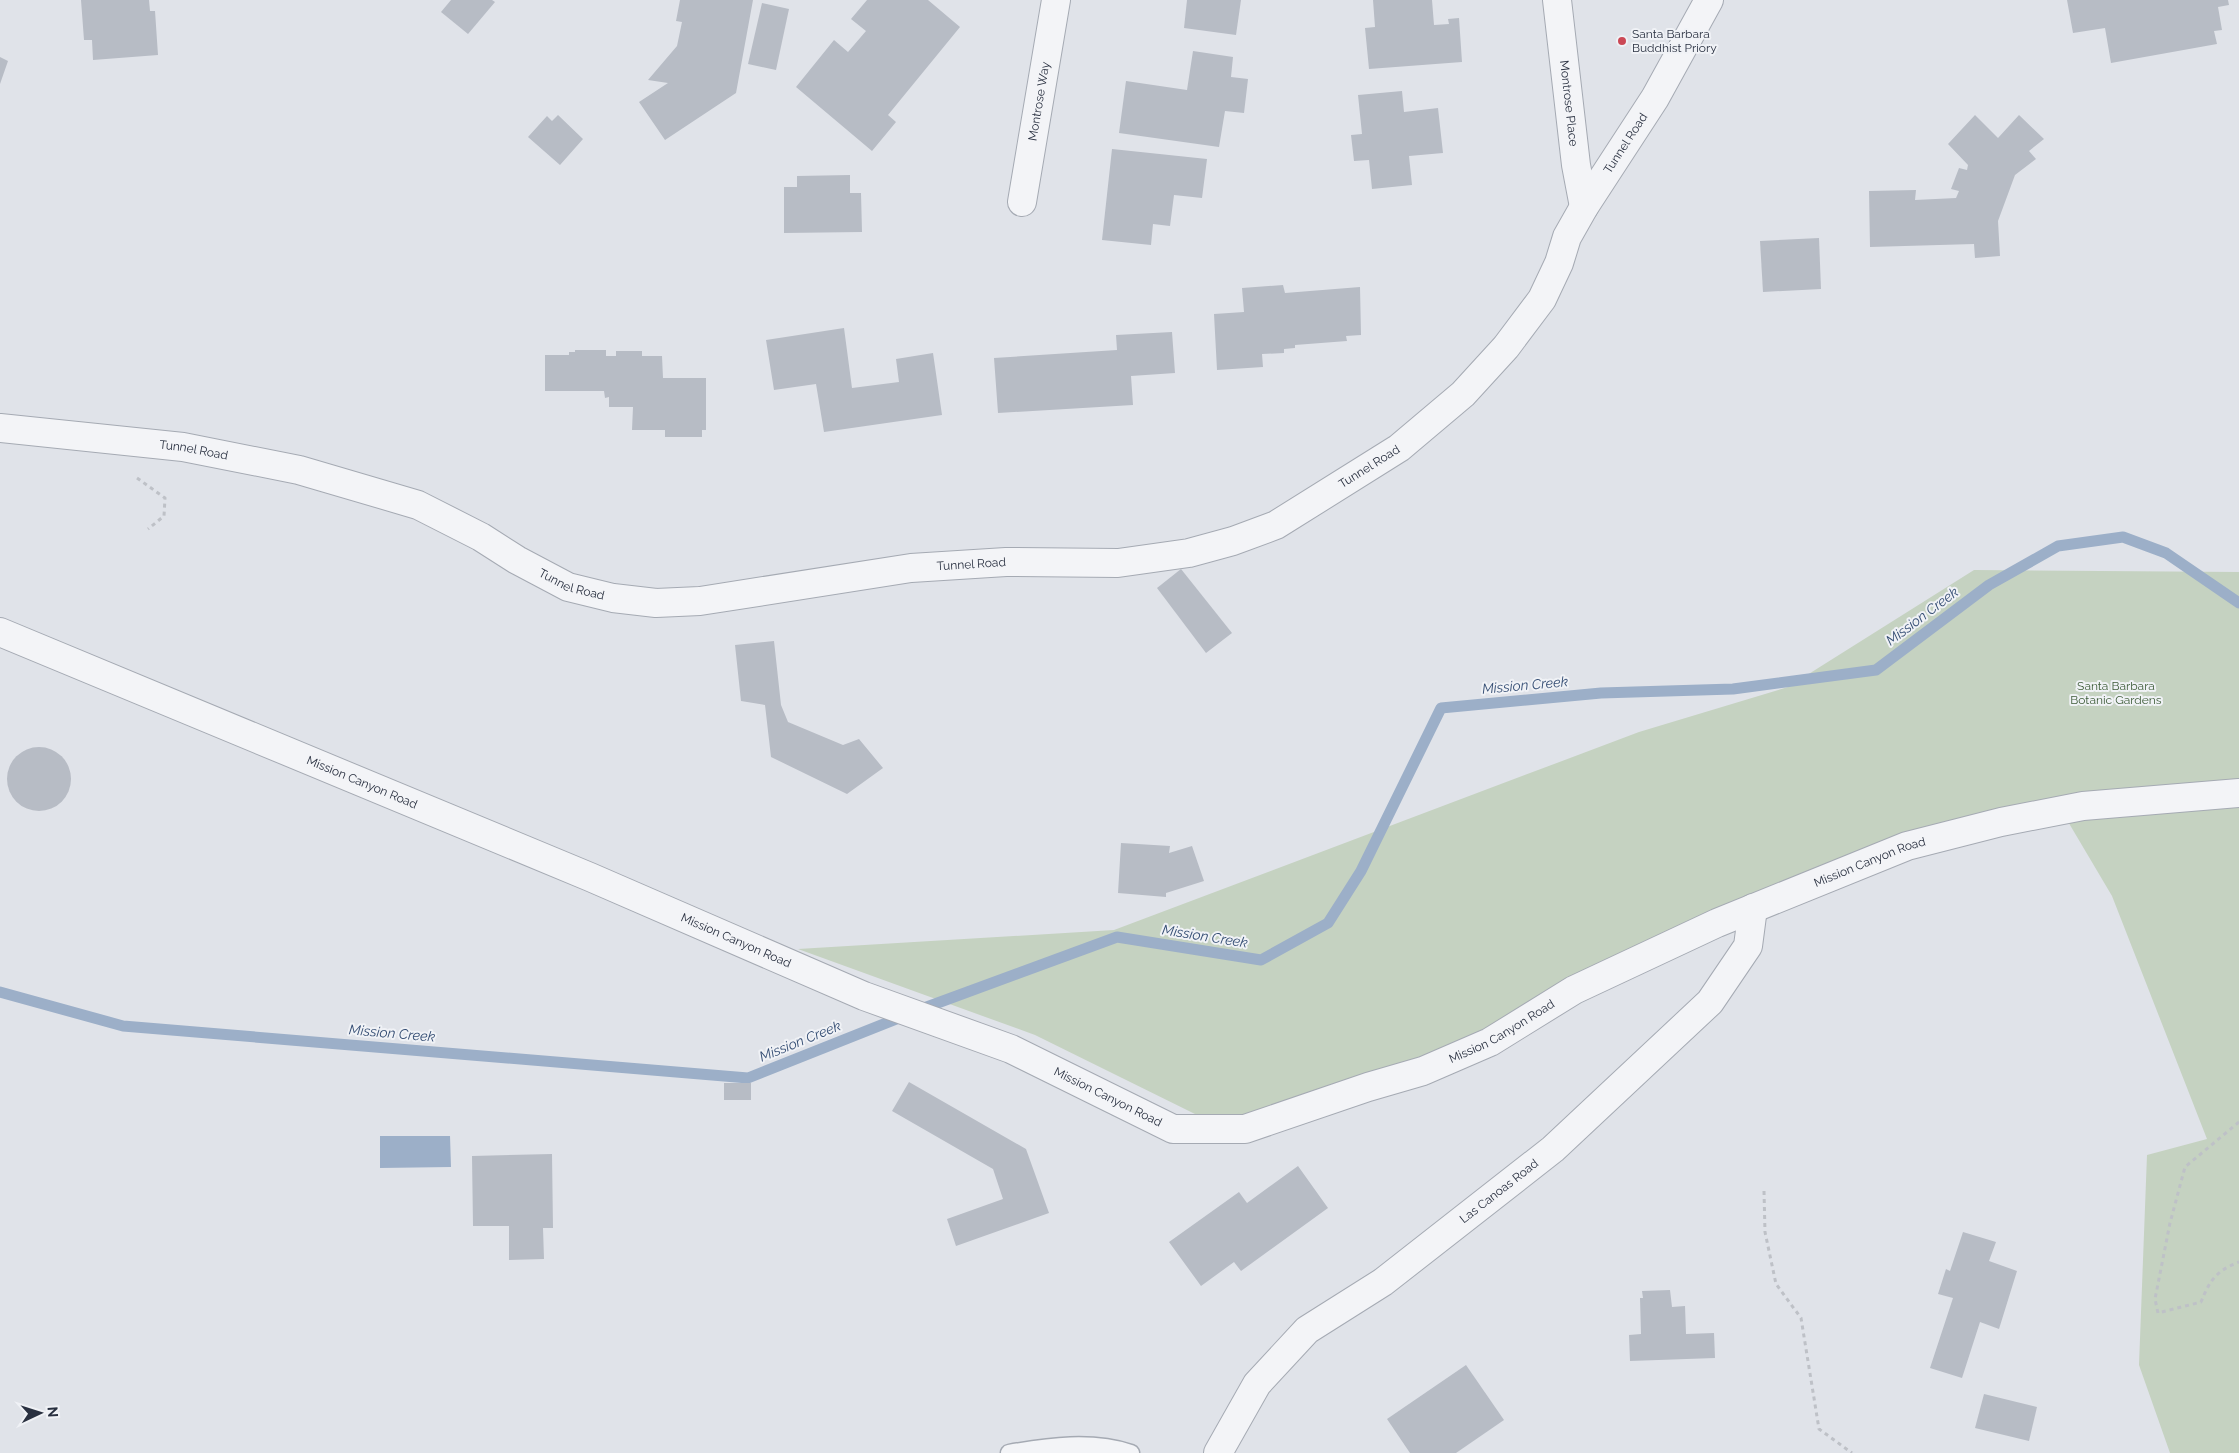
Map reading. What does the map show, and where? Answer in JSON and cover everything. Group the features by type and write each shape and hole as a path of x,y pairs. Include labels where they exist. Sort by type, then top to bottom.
{"street":[{"name":"Montrose Way","path":"1022,202 1056,0"},
{"name":"Montrose Place","path":"1557,0 1576,165 1584,207"},
{"name":"Tunnel Road","path":"0,428 183,447 299,470 418,506 481,537 518,560 568,587 622,599 656,603 700,602 911,568 1006,562 1118,562 1189,553 1233,541 1276,525 1399,448 1463,394 1506,347 1542,299 1559,263 1567,237 1584,207 1655,98 1709,0"},
{"name":"Mission Canyon Road","path":"0,632 590,877 864,996 1011,1049 1173,1129 1245,1129 1368,1087 1423,1071 1490,1042 1574,990 1753,908 1908,846 2001,822 2083,806 2239,793"},
{"name":"Las Canoas Road","path":"1218,1453 1256,1384 1307,1330 1383,1282 1552,1149 1710,1002 1748,946 1753,908"}],"lane":[{"path":"1009,1453 1051,1446 1088,1446 1131,1453"}],"path":[{"path":"120,440 119,461 165,498 164,516 148,529"},
{"path":"2239,1122 2185,1167 2170,1223 2156,1299 2158,1313 2200,1302 2208,1285 2222,1268 2239,1262"},
{"path":"1764,1191 1765,1232 1776,1284 1801,1318 1819,1430 1852,1453"}],"green space":[{"name":"Santa Barbara Botanic Gardens","path":"1974,570 2239,572 2239,1453 2170,1453 2139,1365 2147,1155 2207,1139 2112,896 2054,798 1899,843 1514,1028 1269,1115 1197,1115 1035,1035 798,949 1114,930 1639,732 1788,687"}],"water":[{"path":"380,1136 450,1136 451,1167 380,1168"}],"building":[{"path":"81,0 149,0 150,11 155,11 158,55 93,60 92,40 84,40"},
{"path":"451,0 492,0 495,2 468,34 441,12"},
{"path":"680,0 753,0 736,93 665,140 639,102 668,83 648,80 677,46 682,22 676,21"},
{"path":"867,0 928,0 960,27 888,115 896,122 872,151 796,87 834,40 848,52 866,31 851,19"},
{"path":"1187,0 1241,0 1236,35 1184,28"},
{"path":"1373,0 1432,0 1434,25 1449,24 1448,19 1459,18 1462,62 1369,69 1365,28 1375,27"},
{"path":"2067,0 2228,0 2229,5 2218,7 2222,30 2214,31 2217,44 2111,63 2105,28 2073,33"},
{"path":"762,3 789,9 776,70 748,64"},
{"path":"1193,51 1233,57 1231,77 1248,79 1244,113 1225,111 1219,147 1119,133 1126,81 1187,90"},
{"path":"0,57 8,61 0,84"},
{"path":"1402,91 1404,112 1438,108 1443,153 1409,156 1412,185 1372,189 1369,160 1354,161 1351,135 1362,134 1358,95"},
{"path":"558,115 583,139 560,165 528,137 547,116 552,121"},
{"path":"1975,115 1998,138 2019,115 2044,139 2029,151 2036,159 2015,175 1998,221 2000,256 1975,258 1974,244 1870,247 1869,191 1916,190 1915,200 1956,198 1959,191 1951,189 1959,168 1967,170 1968,165 1948,144"},
{"path":"1112,149 1207,159 1202,198 1174,195 1170,226 1153,224 1151,245 1102,240"},
{"path":"850,175 850,193 861,193 862,232 784,233 784,187 797,187 797,176"},
{"path":"1819,238 1821,289 1763,292 1760,241"},
{"path":"1283,285 1285,293 1360,287 1361,335 1346,336 1347,341 1295,345 1295,348 1284,349 1284,353 1262,354 1263,367 1217,370 1214,314 1244,312 1242,288"},
{"path":"844,328 852,388 899,382 896,359 933,353 942,415 824,432 816,384 774,390 766,340"},
{"path":"1172,332 1175,373 1131,376 1133,405 998,413 994,358 1117,350 1116,335"},
{"path":"575,350 606,350 606,356 616,356 616,351 642,351 642,356 662,356 663,378 706,378 706,430 702,430 702,437 665,437 665,430 632,430 633,407 609,407 609,397 605,398 604,391 545,391 545,355 569,355 569,352 575,352"},
{"path":"1181,569 1232,633 1206,653 1157,588"},
{"path":"774,641 781,705 788,722 843,745 859,739 883,768 847,794 771,757 765,705 741,701 735,645"},
{"path":"39,747 57,753 65,761 71,779 65,797 57,805 39,811 21,805 13,797 7,779 13,761 21,753"},
{"path":"1121,843 1170,846 1169,853 1192,846 1204,881 1166,893 1166,897 1118,893"},
{"path":"909,1082 1026,1149 1049,1213 956,1246 947,1219 1003,1199 993,1169 892,1111"},
{"path":"724,1083 751,1083 751,1100 724,1100"},
{"path":"552,1154 553,1228 543,1228 544,1259 509,1260 509,1226 473,1226 472,1156"},
{"path":"1298,1166 1328,1208 1241,1271 1234,1262 1201,1286 1169,1242 1239,1192 1247,1203"},
{"path":"1963,1232 1996,1242 1989,1261 2017,1271 1999,1329 1980,1322 1962,1378 1930,1368 1953,1298 1938,1294 1946,1269 1950,1271"},
{"path":"1670,1290 1672,1307 1685,1306 1686,1334 1714,1333 1715,1358 1630,1361 1629,1335 1641,1334 1640,1298 1643,1298 1642,1291"},
{"path":"1466,1365 1504,1420 1456,1453 1410,1453 1387,1419"},
{"path":"1984,1394 2037,1407 2029,1441 1975,1428"}],"waterway":[{"name":"Mission Creek","path":"0,992 123,1026 748,1078 924,1008 1117,937 1261,960 1328,923 1361,871 1441,708 1601,693 1733,689 1876,670 1989,585 2058,546 2123,537 2166,553 2239,603"}],"place":[{"name":"Santa Barbara Buddhist Priory","path":"1622,41"}]}
